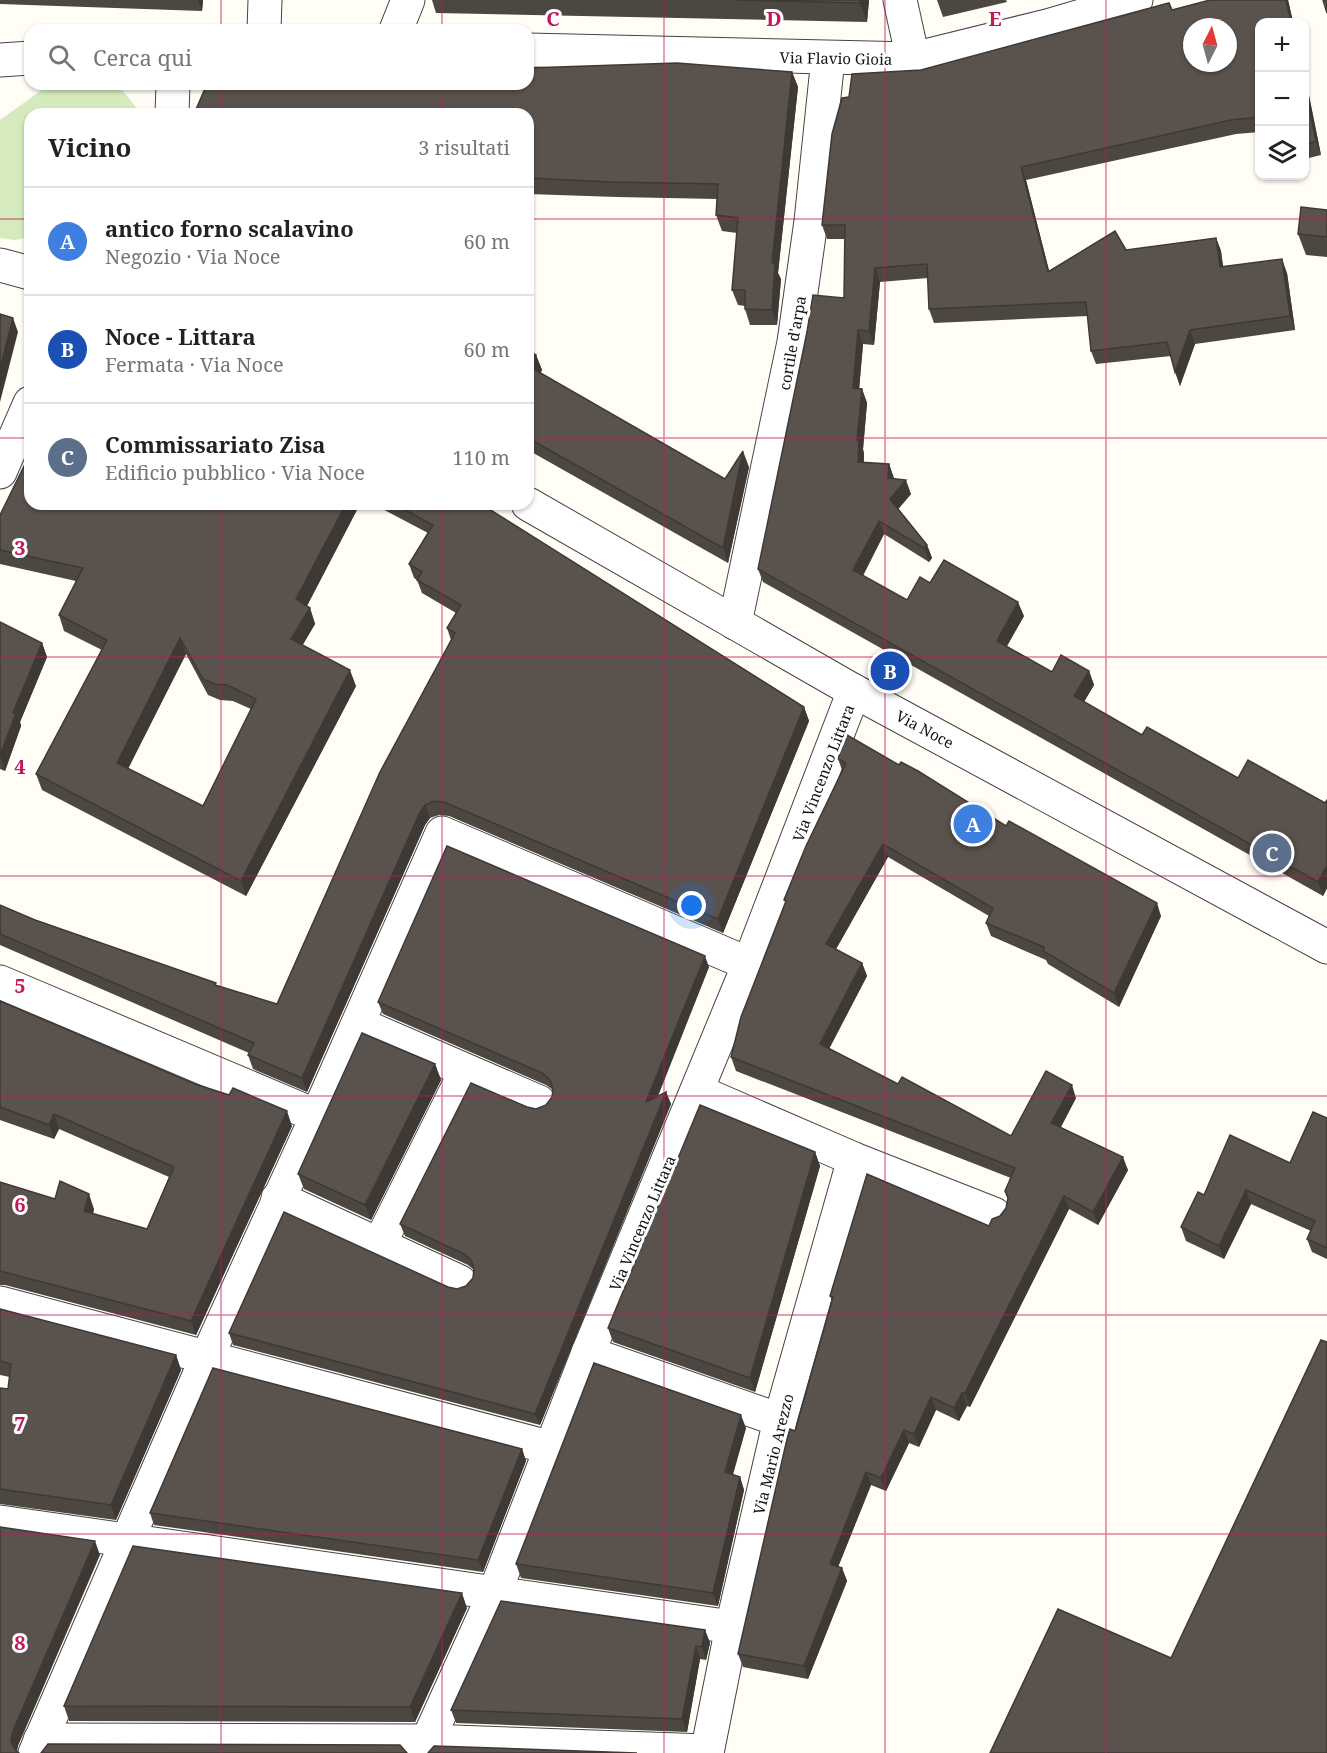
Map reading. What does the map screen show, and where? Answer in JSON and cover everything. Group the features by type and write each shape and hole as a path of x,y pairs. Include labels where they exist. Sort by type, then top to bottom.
{"street":[{"path":"264,24 266,0"},
{"path":"398,24 408,0"},
{"path":"900,0 913,59"},
{"name":"Via Flavio Gioia","path":"534,50 913,59 1044,13 1136,0"},
{"path":"0,60 24,58"},
{"name":"cortile d'arpa","path":"735,623 794,342 811,221 828,58"},
{"path":"172,108 173,90"},
{"path":"0,265 24,271"},
{"path":"0,472 24,417"},
{"name":"Via Noce","path":"534,507 854,691 1327,947"},
{"name":"Via Vincenzo Littara","path":"424,1747 495,1592 588,1353 749,963 854,691"},
{"path":"707,1752 424,1747 38,1747 126,1540 442,833 749,963"},
{"path":"0,982 317,1116"},
{"path":"358,1024 539,1102"},
{"path":"379,1245 466,1071"},
{"path":"697,1091 854,1159 994,1214"},
{"name":"Via Mario Arezzo","path":"707,1752 732,1627 780,1420 854,1159"},
{"path":"278,1198 460,1282"},
{"path":"0,1303 552,1448"},
{"path":"588,1353 780,1420"},
{"path":"0,1522 732,1627"}],"green space":[{"path":"42,90 122,90 136,108 24,108 24,238 15,240 0,238 0,120"}],"building":[{"path":"737,0 860,0 860,3"},
{"path":"1210,0 1286,0 1290,18 1255,18 1255,118 1231,120 1021,167 1048,272 1115,231 1126,250 1216,238 1220,267 1282,259 1290,316 1190,330 1175,372 1167,342 1091,351 1086,302 929,309 927,264 875,268 869,331 858,330 853,388 862,389 857,440 859,440 858,462 889,464 888,478 906,480 890,499 927,545 924,548 879,521 853,570 907,600 920,577 930,583 944,560 1018,602 997,641 1052,672 1061,655 1089,671 1074,696 1142,735 1147,727 1238,778 1248,760 1325,803 1327,800 1327,865 1318,882 758,569 813,295 844,298 845,225 822,225 832,134 842,98 849,97 852,74 921,70 1169,3 1172,10"},
{"path":"1323,0 1327,0 1327,13"},
{"path":"677,63 792,72 772,263 775,263 772,310 745,309 745,290 732,290 738,218 716,215 718,184 534,178 534,108 197,108 204,90 534,90 534,68"},
{"path":"1309,106 1316,142 1309,143"},
{"path":"1301,207 1327,210 1327,237 1298,234"},
{"path":"0,314 13,318 0,369"},
{"path":"534,369 725,479 743,451 723,548 534,441"},
{"path":"24,466 24,510 343,510 296,599 310,608 291,639 350,670 241,881 36,774 107,640 59,615 83,568 0,550 0,515","holes":["180,638 203,679 215,684 227,685 256,699 203,806 117,763"]},
{"path":"405,510 491,510 804,707 718,919 444,802 434,801 425,805 420,812 302,1078 248,1055 254,1043 0,934 0,905 35,920 216,983 215,985 277,1004 380,772 455,633 447,628 461,605 417,580 422,572 409,564 433,525"},
{"path":"0,622 42,643 13,713 16,713 0,756"},
{"path":"847,735 899,765 901,762 918,771 1006,826 1009,821 1157,903 1114,993 1043,951 1044,947 986,923 993,908 883,844 826,944 862,963 820,1044 898,1084 902,1077 1011,1136 1046,1071 1072,1085 1051,1123 1123,1157 1093,1212 1064,1196 965,1393 962,1393 954,1408 931,1397 914,1434 904,1430 881,1478 866,1472 830,1564 842,1568 804,1666 738,1654 787,1439 790,1429 795,1431 833,1297 830,1296 867,1174 989,1226 992,1219 1000,1216 1006,1208 1008,1198 1005,1191 1015,1168 731,1057 741,1017 786,901 784,900 806,846 846,763 838,759"},
{"path":"447,846 705,956 646,1102 666,1092 535,1414 229,1333 284,1212 448,1287 457,1289 466,1286 473,1278 474,1268 471,1260 464,1254 400,1224 471,1083 536,1109 546,1105 552,1097 553,1089 550,1080 542,1073 378,1002"},
{"path":"0,1001 195,1084 229,1095 233,1088 287,1111 191,1321 0,1271 0,1182 55,1199 60,1181 89,1194 84,1211 147,1229 174,1167 54,1114 49,1125 0,1107"},
{"path":"362,1033 435,1064 365,1205 298,1174"},
{"path":"700,1105 815,1152 750,1378 608,1328"},
{"path":"1313,1112 1327,1118 1327,1248 1307,1239 1315,1221 1246,1190 1219,1246 1181,1227 1198,1192 1204,1195 1230,1135 1290,1163"},
{"path":"0,1309 176,1355 111,1505 0,1489 0,1388 8,1389 11,1364 0,1361"},
{"path":"1321,1340 1327,1342 1327,1753 990,1753 1058,1609 1171,1658"},
{"path":"594,1363 741,1415 725,1472 740,1477 713,1593 516,1564"},
{"path":"213,1368 522,1449 478,1560 150,1513"},
{"path":"0,1527 95,1541 13,1731 11,1740 14,1749 19,1753 0,1753"},
{"path":"133,1546 462,1593 410,1707 64,1706"},
{"path":"501,1601 705,1630 702,1647 696,1646 682,1719 451,1710"},
{"path":"48,1744 400,1745 407,1753 41,1753"},
{"path":"434,1746 637,1753 428,1753"}],"place":[{"name":"Noce - Littara","path":"890,671"},
{"name":"antico forno scalavino","path":"973,824"},
{"name":"Commissariato Zisa","path":"1272,853"}]}
